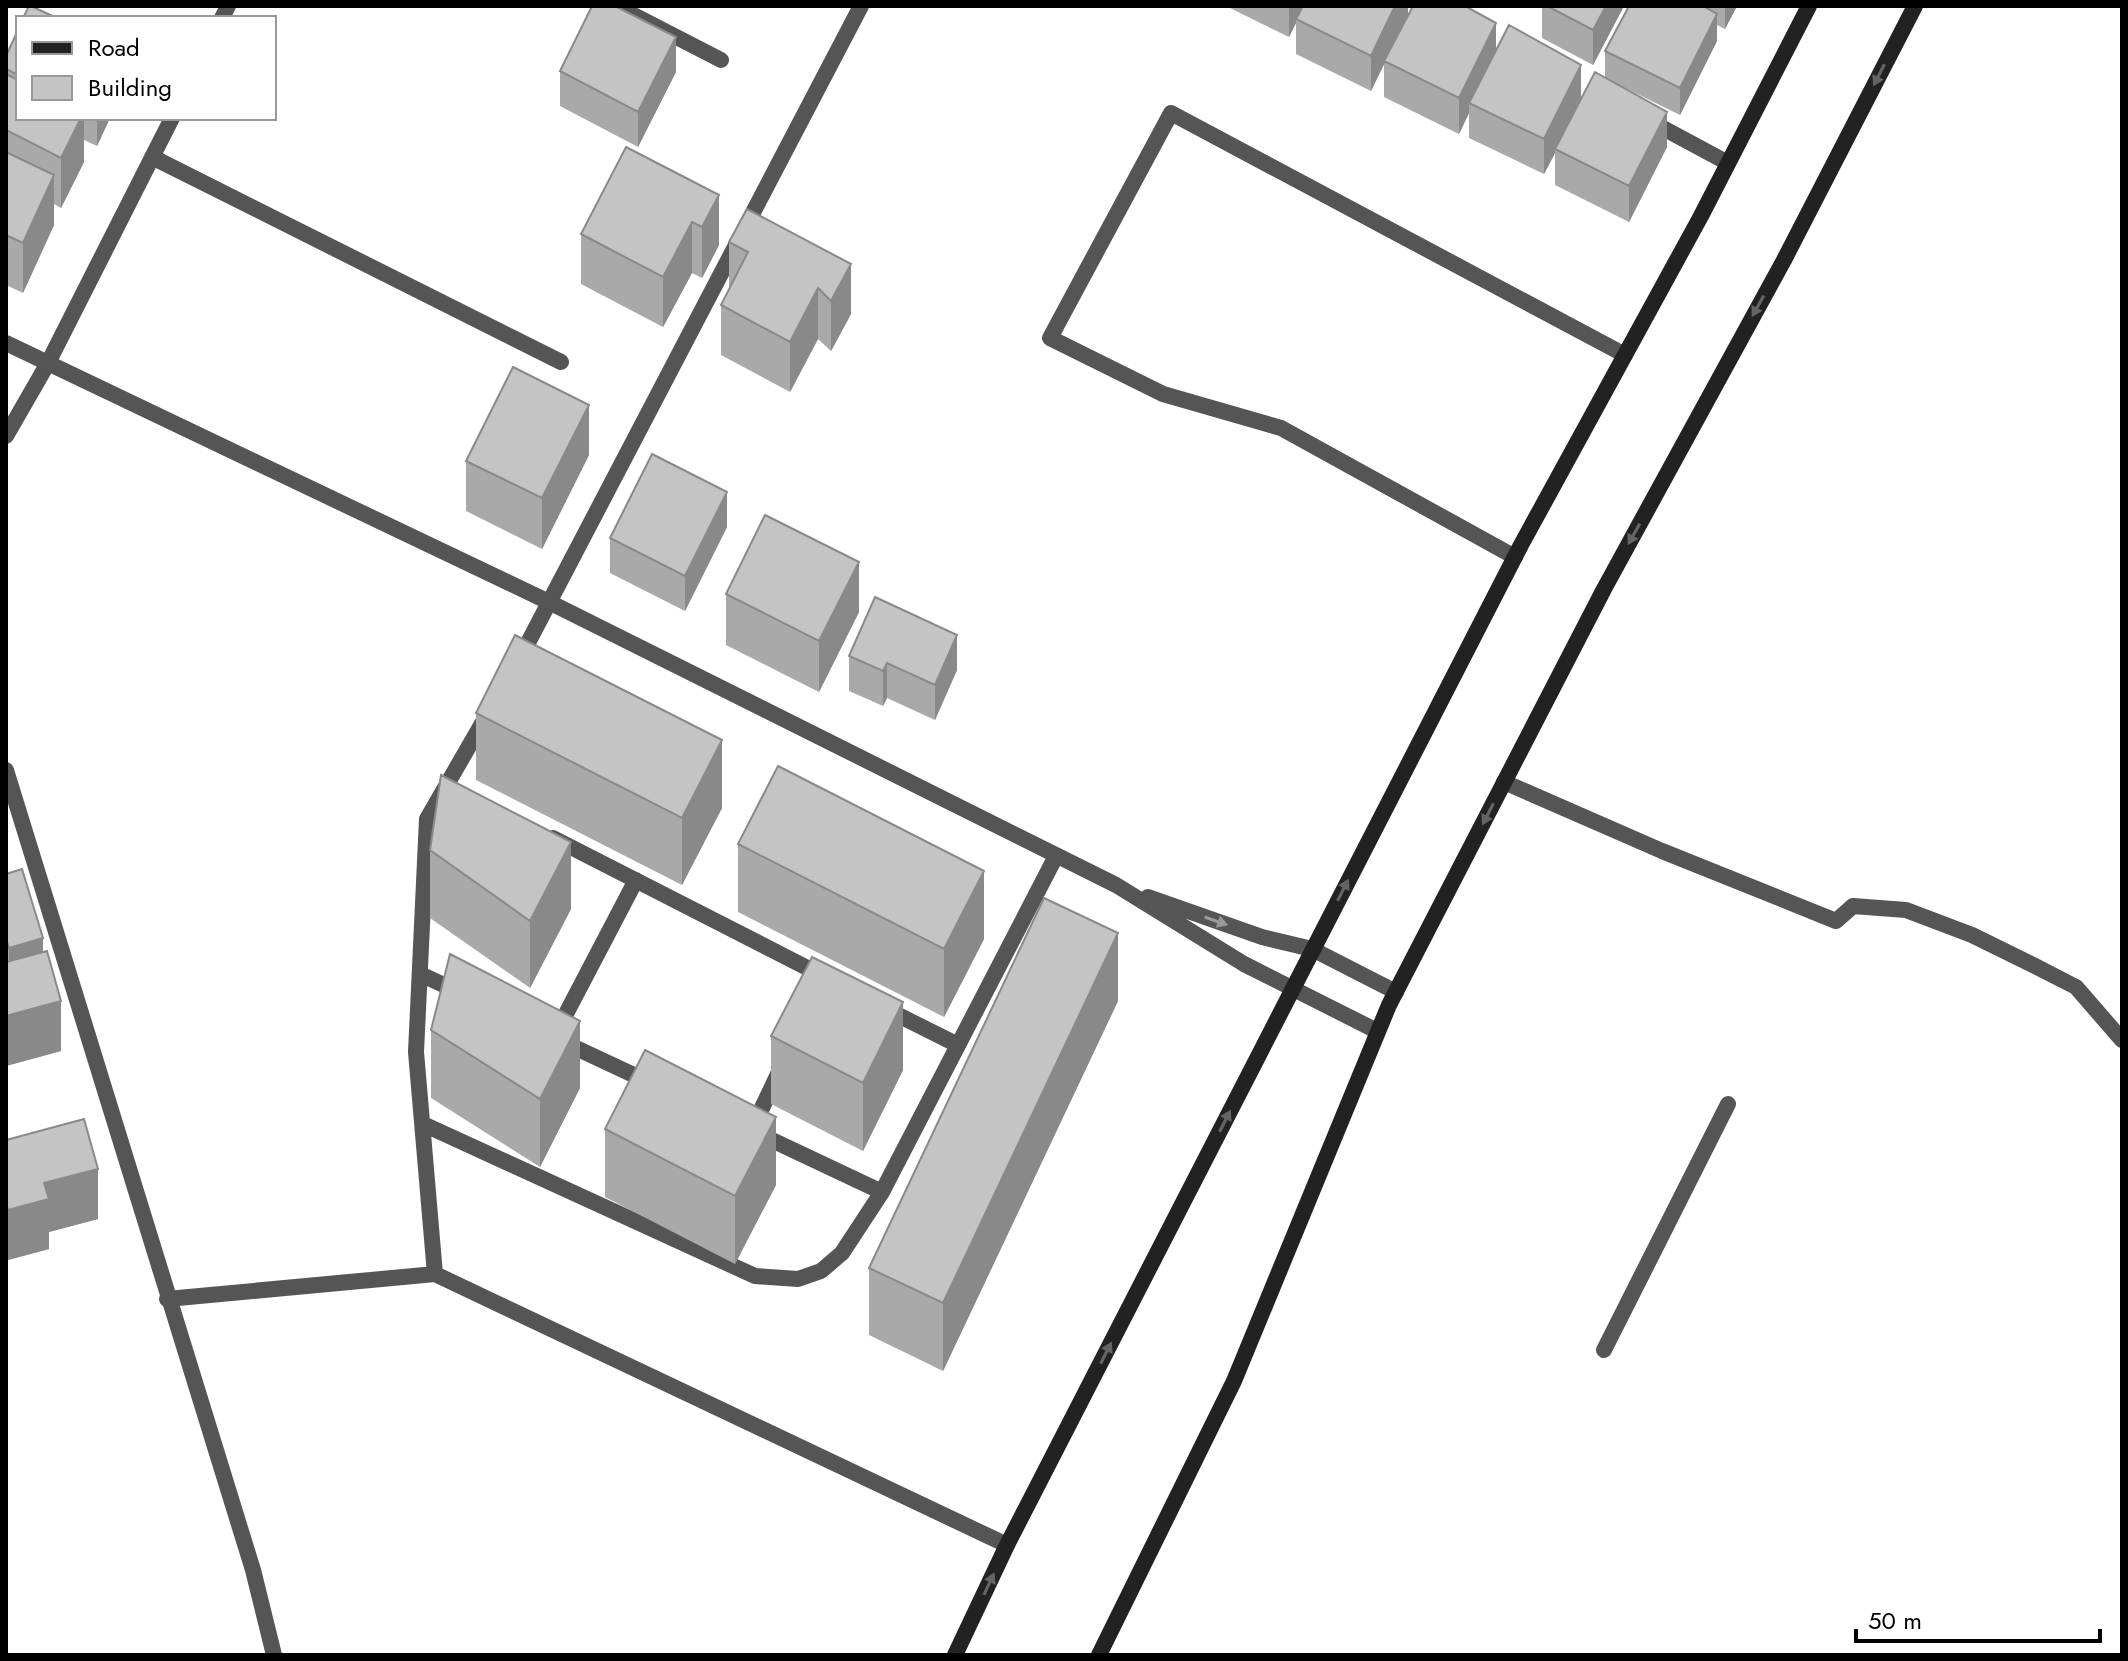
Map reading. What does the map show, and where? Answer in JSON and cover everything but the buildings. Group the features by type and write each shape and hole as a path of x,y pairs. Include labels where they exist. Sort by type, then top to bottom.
{"main road":[{"path":"955,1655 1007,1545 1515,557 1728,163 1809,6"},
{"path":"1099,1655 1234,1381 1377,1031 1396,992 1915,6"}],"street":[{"path":"616,6 721,60"},
{"path":"511,673 551,603 861,6"},
{"path":"1630,110 1728,163"},
{"path":"1515,557 1281,428 1163,394 1050,338 1171,113 1625,355"},
{"path":"6,436 48,363 171,120"},
{"path":"152,157 561,362"},
{"path":"6,343 551,603 1116,885 1292,991 1377,1031"},
{"path":"435,1274 416,1052 427,819 454,787 495,700"},
{"path":"8,778 253,1570 274,1655"},
{"path":"1504,782 1662,851 1836,921 1853,906 1906,910 1972,935 2076,987 2122,1040"},
{"path":"541,832 826,984"},
{"path":"423,1124 755,1276 798,1279 821,1271 842,1253 882,1192 1056,856"},
{"path":"636,880 547,1034 667,1091"},
{"path":"1116,885 1262,937 1312,949 1396,992"},
{"path":"420,974 474,999"},
{"path":"864,997 958,1045"},
{"path":"785,1061 745,1127 882,1192"},
{"path":"1604,1350 1728,1104"},
{"path":"167,1299 435,1274 1007,1545"}]}
